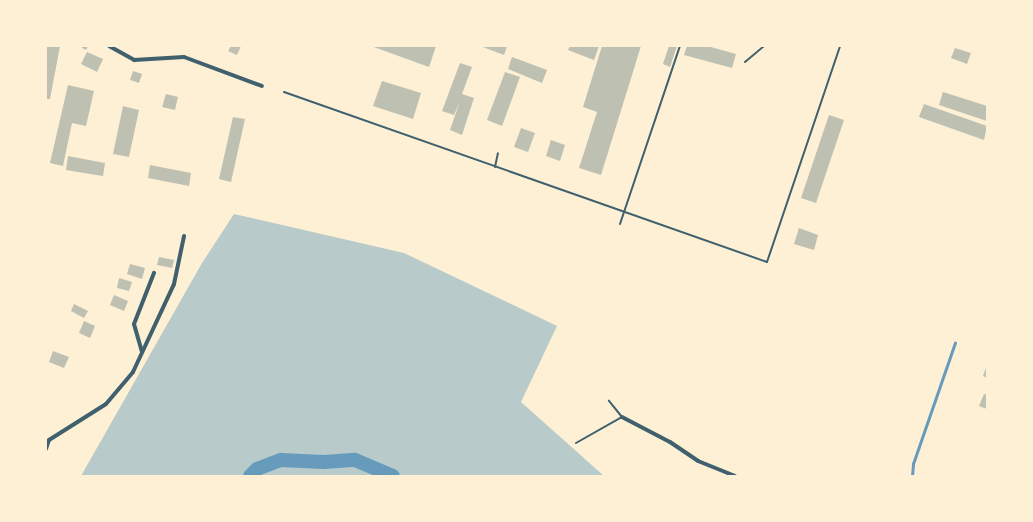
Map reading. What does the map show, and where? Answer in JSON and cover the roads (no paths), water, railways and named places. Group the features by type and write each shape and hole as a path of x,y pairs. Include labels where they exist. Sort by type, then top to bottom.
{"street":[{"path":"108,46 134,60 184,57 262,86"},
{"path":"46,449 50,440 106,404 133,372 174,284 184,236"},
{"path":"142,352 134,324 154,273"},
{"path":"622,417 670,442 698,461 729,475 735,476"}],"lane":[{"path":"620,224 622,212 680,46"},
{"path":"745,62 764,46"},
{"path":"284,92 767,262 840,46"},
{"path":"495,167 498,153"},
{"path":"576,443 622,417 609,402"}],"waterway":[{"path":"912,476 913,464 955,343"},
{"path":"250,476 257,469 281,460 324,462 355,460 393,476"}]}
